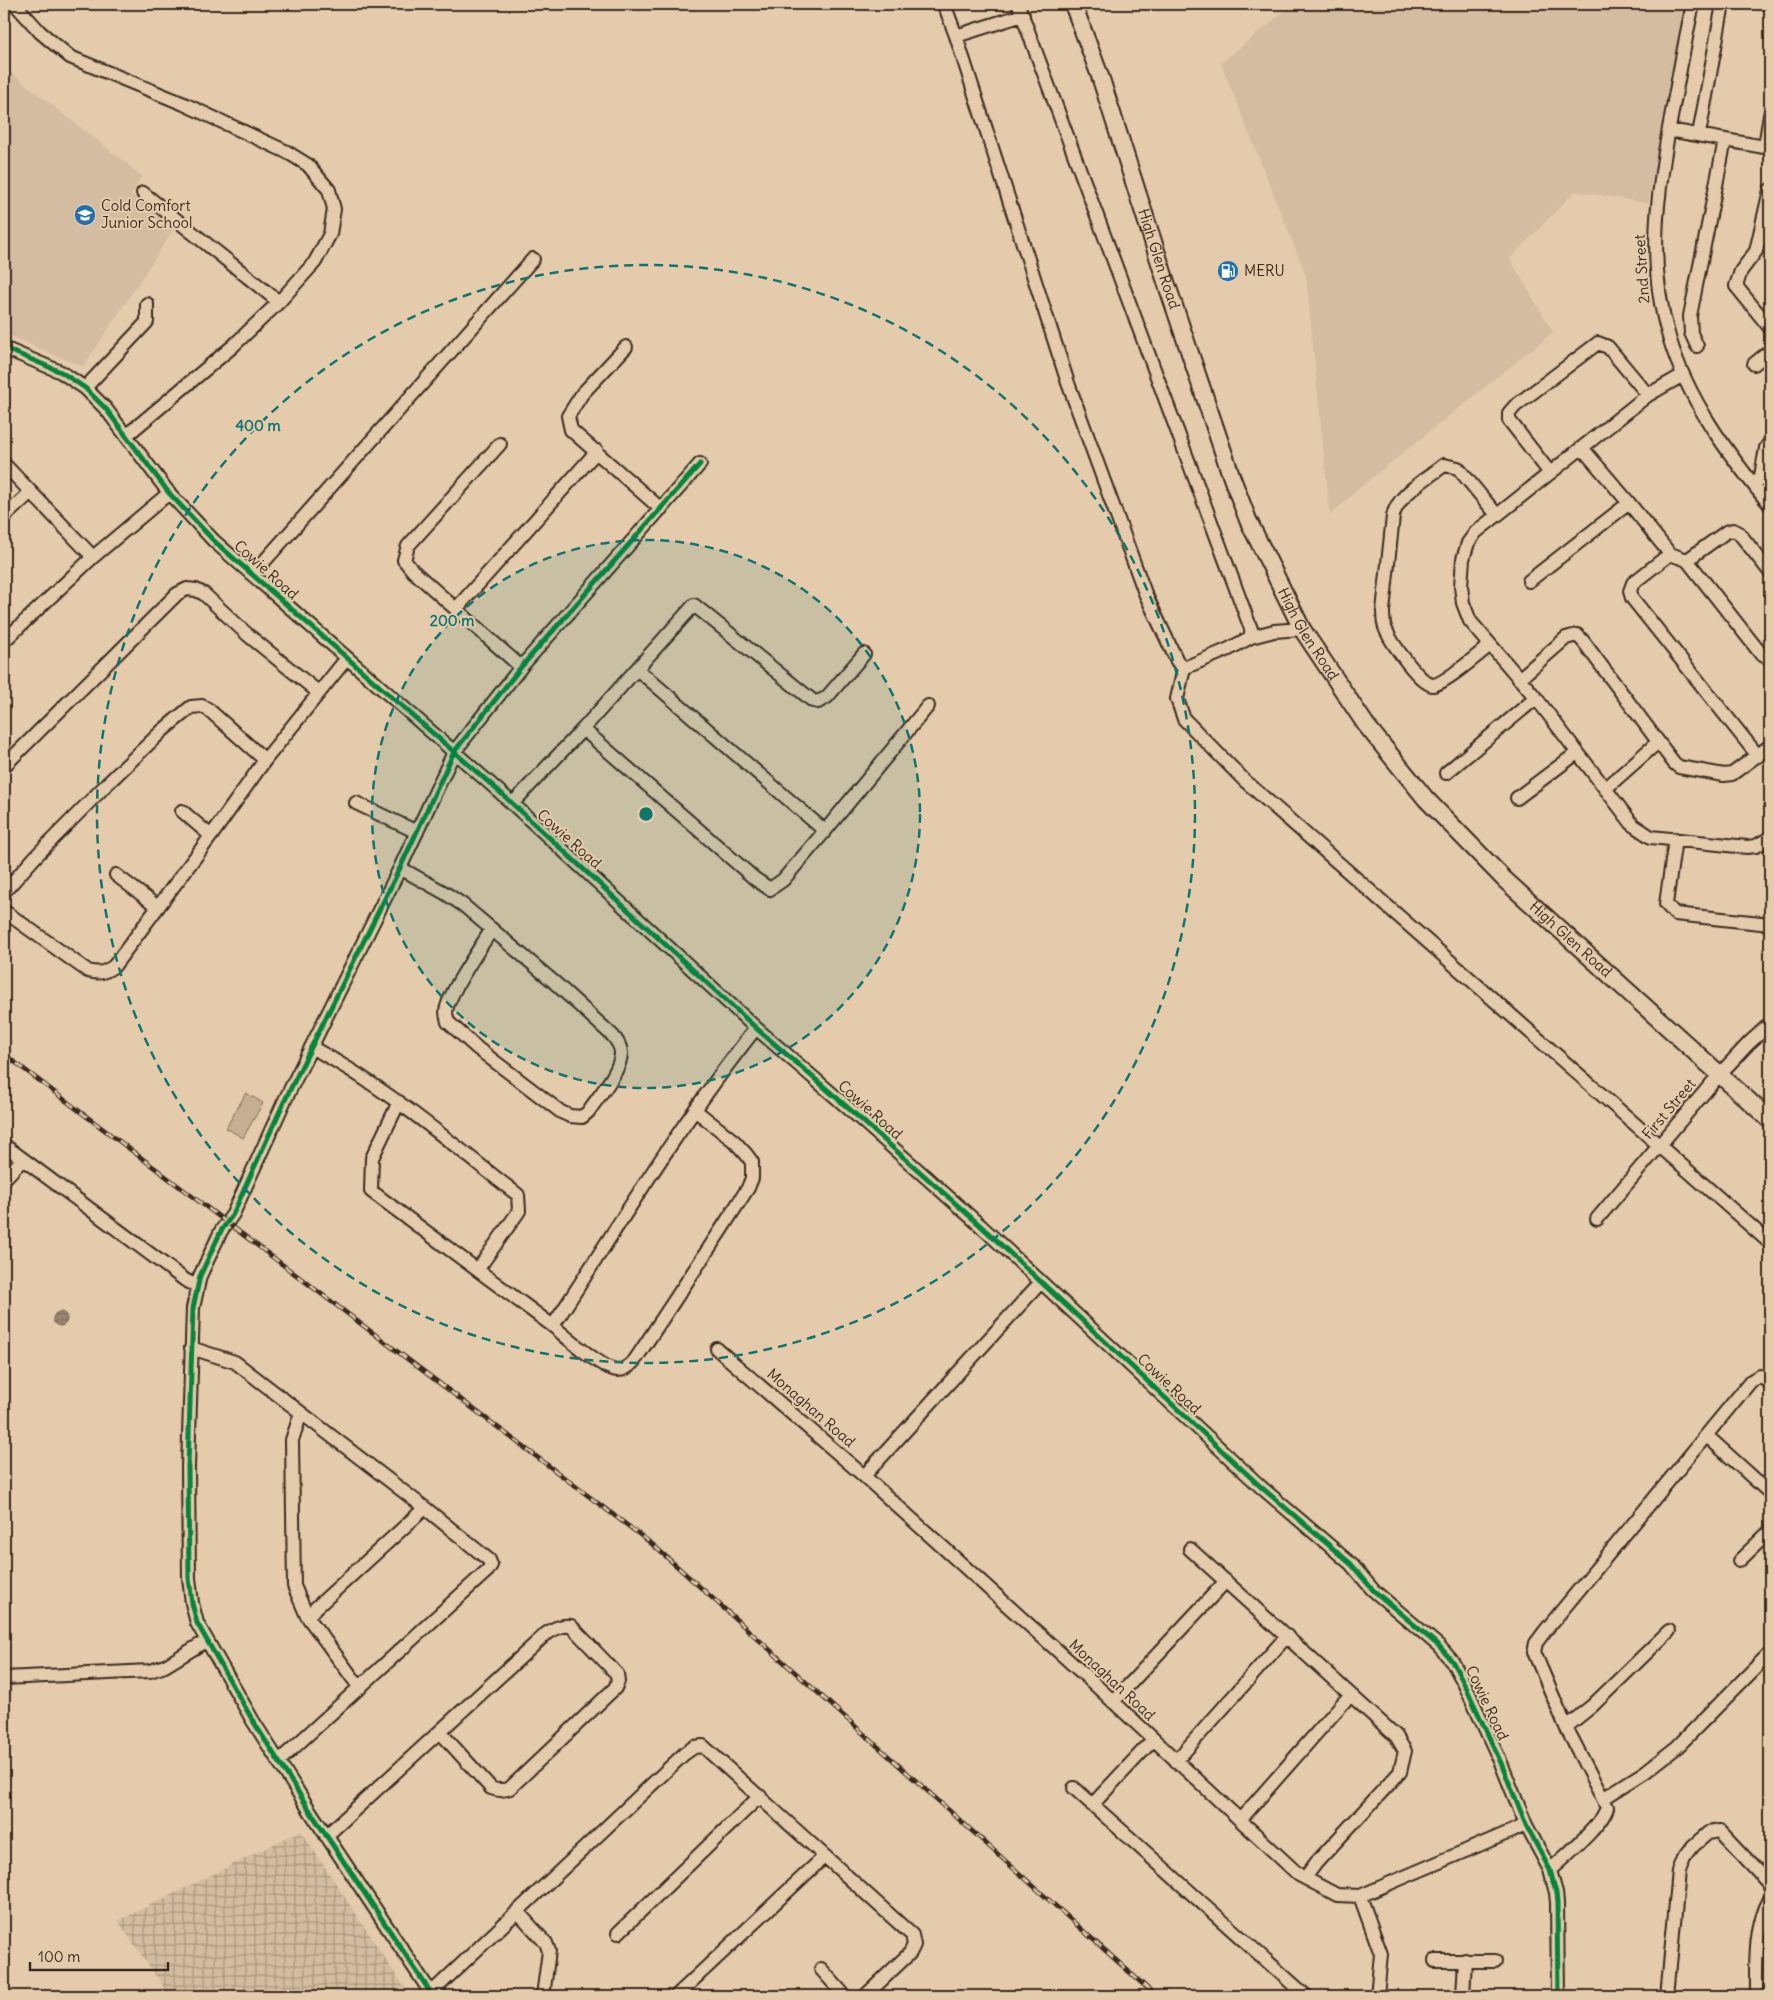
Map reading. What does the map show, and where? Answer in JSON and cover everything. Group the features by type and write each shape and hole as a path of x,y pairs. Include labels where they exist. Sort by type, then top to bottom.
{"main road":[{"name":"High Glen Road","path":"1073,4 1100,76 1167,285 1232,478 1259,545 1302,629 1366,725 1426,799 1505,880 1770,1120"}],"street":[{"path":"16,4 40,32 70,57 184,104 287,152 308,165 329,190 334,209 334,222 330,234 315,262 279,302 232,347 127,435"},
{"path":"942,4 946,9 956,36 1068,383 1145,593 1177,661 1184,668"},
{"name":"2nd Street","path":"1692,4 1658,198 1656,265 1661,305 1667,330 1683,375 1713,429 1754,486 1770,504"},
{"path":"1699,134 1723,4"},
{"path":"956,36 1021,9 1252,636"},
{"path":"1669,130 1768,147 1770,115"},
{"path":"1697,346 1691,333 1690,316 1726,140"},
{"path":"1770,190 1756,251 1741,271 1736,286 1770,328"},
{"path":"143,193 279,302"},
{"path":"253,574 533,259"},
{"path":"86,388 147,322 147,304"},
{"path":"1550,474 1509,420 1509,413 1515,406 1598,343 1608,347 1648,395"},
{"path":"626,347 582,394 568,416 571,430 661,509"},
{"name":"Cowie Road","path":"4,348 61,372 86,388 127,435 169,493 214,541 512,804 756,1028 838,1099 1041,1282 1261,1487 1351,1564 1374,1590 1443,1651 1459,1672 1501,1763 1526,1826 1550,1870 1558,1903 1558,1996"},
{"path":"1754,364 1770,351"},
{"path":"1683,375 1648,395 1583,449 1476,532 1464,551 1461,586 1466,613 1475,628 1536,698 1633,825 1639,830 1651,837 1747,847 1756,846 1770,839"},
{"path":"1754,486 1761,476 1766,448 1770,442"},
{"path":"500,444 408,546 404,560 413,571 521,667"},
{"path":"1583,449 1670,554 1687,560 1760,654 1770,659"},
{"path":"456,609 597,451"},
{"path":"4,464 93,558"},
{"path":"700,464 521,667 454,752 400,868 311,1047 233,1214 217,1240 200,1276 193,1308 191,1348 188,1467 189,1578 197,1623 206,1641 253,1721 326,1836 432,1995 517,1911 684,1754 694,1747 703,1746 912,1935 914,1945 910,1953 865,1996"},
{"path":"1490,646 1446,679 1434,685 1429,684 1420,678 1388,635 1383,621 1383,611 1393,516 1395,507 1405,496 1444,465 1458,468 1497,515"},
{"path":"4,517 31,492"},
{"path":"4,642 93,558 169,493"},
{"path":"1529,581 1629,503"},
{"path":"1687,560 1726,532 1733,530 1739,533 1770,572"},
{"path":"1670,554 1633,584 1630,591 1632,598 1758,756"},
{"path":"4,766 177,594 187,589 196,590 211,600 248,635 318,692"},
{"path":"512,804 583,729 694,604 813,701 818,702 827,697 864,654"},
{"path":"1184,668 1229,649 1252,636 1274,631 1302,629"},
{"path":"1519,678 1566,638 1577,635 1679,767 1724,775 1737,772 1770,746"},
{"path":"4,911 88,971 98,974 106,972 114,966 265,760 347,658"},
{"path":"637,668 825,832"},
{"path":"1184,668 1177,699 1184,719 1244,780 1770,1243"},
{"path":"1446,773 1536,698"},
{"path":"4,892 36,856 126,764 191,708 202,706 209,710 265,760"},
{"path":"583,729 755,879 770,888 783,880 825,832 928,706"},
{"path":"1605,789 1658,742"},
{"path":"1517,798 1577,753"},
{"path":"356,802 417,832"},
{"path":"182,811 211,836"},
{"path":"1675,838 1666,904 1672,912 1675,914 1770,924"},
{"path":"400,868 446,893 492,929 592,1015 613,1036 621,1052 620,1062 588,1112 582,1116 570,1116 561,1112 477,1048 448,1022 446,1016 448,1002 492,929"},
{"path":"116,876 158,907"},
{"name":"First Street","path":"1597,1219 1719,1075 1748,1043 1770,1024"},
{"path":"553,1326 724,1069 756,1028"},
{"path":"311,1047 334,1059 399,1102 518,1194 519,1211 478,1269"},
{"path":"399,1102 372,1158 371,1191 611,1369 624,1369 641,1351 748,1188 752,1178 752,1162 746,1154 734,1141 696,1111"},
{"path":"4,1145 108,1224 185,1280 197,1286"},
{"path":"4,1179 23,1159"},
{"path":"864,1476 1041,1282"},
{"path":"191,1348 235,1362 425,1508 489,1560 491,1564 488,1570 279,1761"},
{"name":"Monaghan Road","path":"717,1349 864,1476 1113,1702 1299,1875 1337,1895 1360,1896 1526,1826"},
{"path":"1550,1870 1600,1822 1607,1809 1604,1798 1566,1727 1534,1652 1536,1643 1754,1379 1762,1376 1770,1383"},
{"path":"301,1413 292,1440 294,1586 307,1616 360,1688"},
{"path":"1707,1436 1770,1493"},
{"path":"307,1616 425,1508"},
{"path":"1739,1561 1770,1531"},
{"path":"1190,1549 1396,1736 1405,1752 1400,1772 1316,1863 1305,1878"},
{"path":"1113,1702 1226,1581"},
{"path":"326,1836 547,1633 559,1627 571,1626 618,1677 615,1688 506,1790 501,1791 491,1788 440,1732"},
{"path":"1566,1727 1592,1706 1670,1631"},
{"path":"1176,1761 1287,1636"},
{"path":"4,1678 150,1671 165,1666 206,1641"},
{"path":"1604,1798 1645,1772 1677,1747 1770,1653"},
{"path":"1240,1820 1350,1695"},
{"path":"1092,1805 1153,1740"},
{"path":"1074,1788 1306,1996"},
{"path":"618,1933 760,1796"},
{"path":"1667,1996 1677,1882 1684,1858 1694,1846 1708,1833 1720,1831 1770,1884"},
{"path":"676,1996 825,1856"},
{"path":"1360,1896 1381,1954 1376,1996"},
{"path":"1756,1996 1758,1945 1762,1915 1770,1898"},
{"path":"517,1911 546,1943 548,1951 543,1996"},
{"path":"1463,1996 1465,1960"},
{"path":"1436,1961 1496,1961"},
{"path":"821,1969 845,1996"}],"shaded area":[{"path":"1294,4 1686,4 1648,203 1575,191 1510,259 1553,332 1363,485 1330,515 1306,275 1221,63"},
{"name":"Cold Comfort Junior School","path":"4,67 142,176 131,196 156,206 178,223 83,367 4,333"},
{"path":"246,1093 263,1103 243,1138 226,1128"},
{"path":"60,1312 65,1314 67,1319 65,1324 60,1326 55,1324 53,1319 55,1314"},
{"path":"301,1831 410,1996 170,1996 118,1921"}],"railway":[{"path":"4,1054 652,1544 1156,1996"}],"cycle path":[{"path":"4,348 61,372 85,388 106,409 169,493 214,541 502,794 756,1028 982,1227 1261,1487 1351,1564 1373,1590 1439,1646 1452,1661 1465,1685 1501,1763 1526,1825 1550,1870 1557,1903 1558,1996"},
{"path":"433,1996 312,1814 253,1721 197,1623 189,1578 188,1467 193,1308 200,1276 221,1231 233,1214 284,1102 400,868 454,752 521,667 700,464"}],"place":[{"name":"Cold Comfort Junior School","path":"85,215"},
{"name":"MERU","path":"1228,271"}]}
